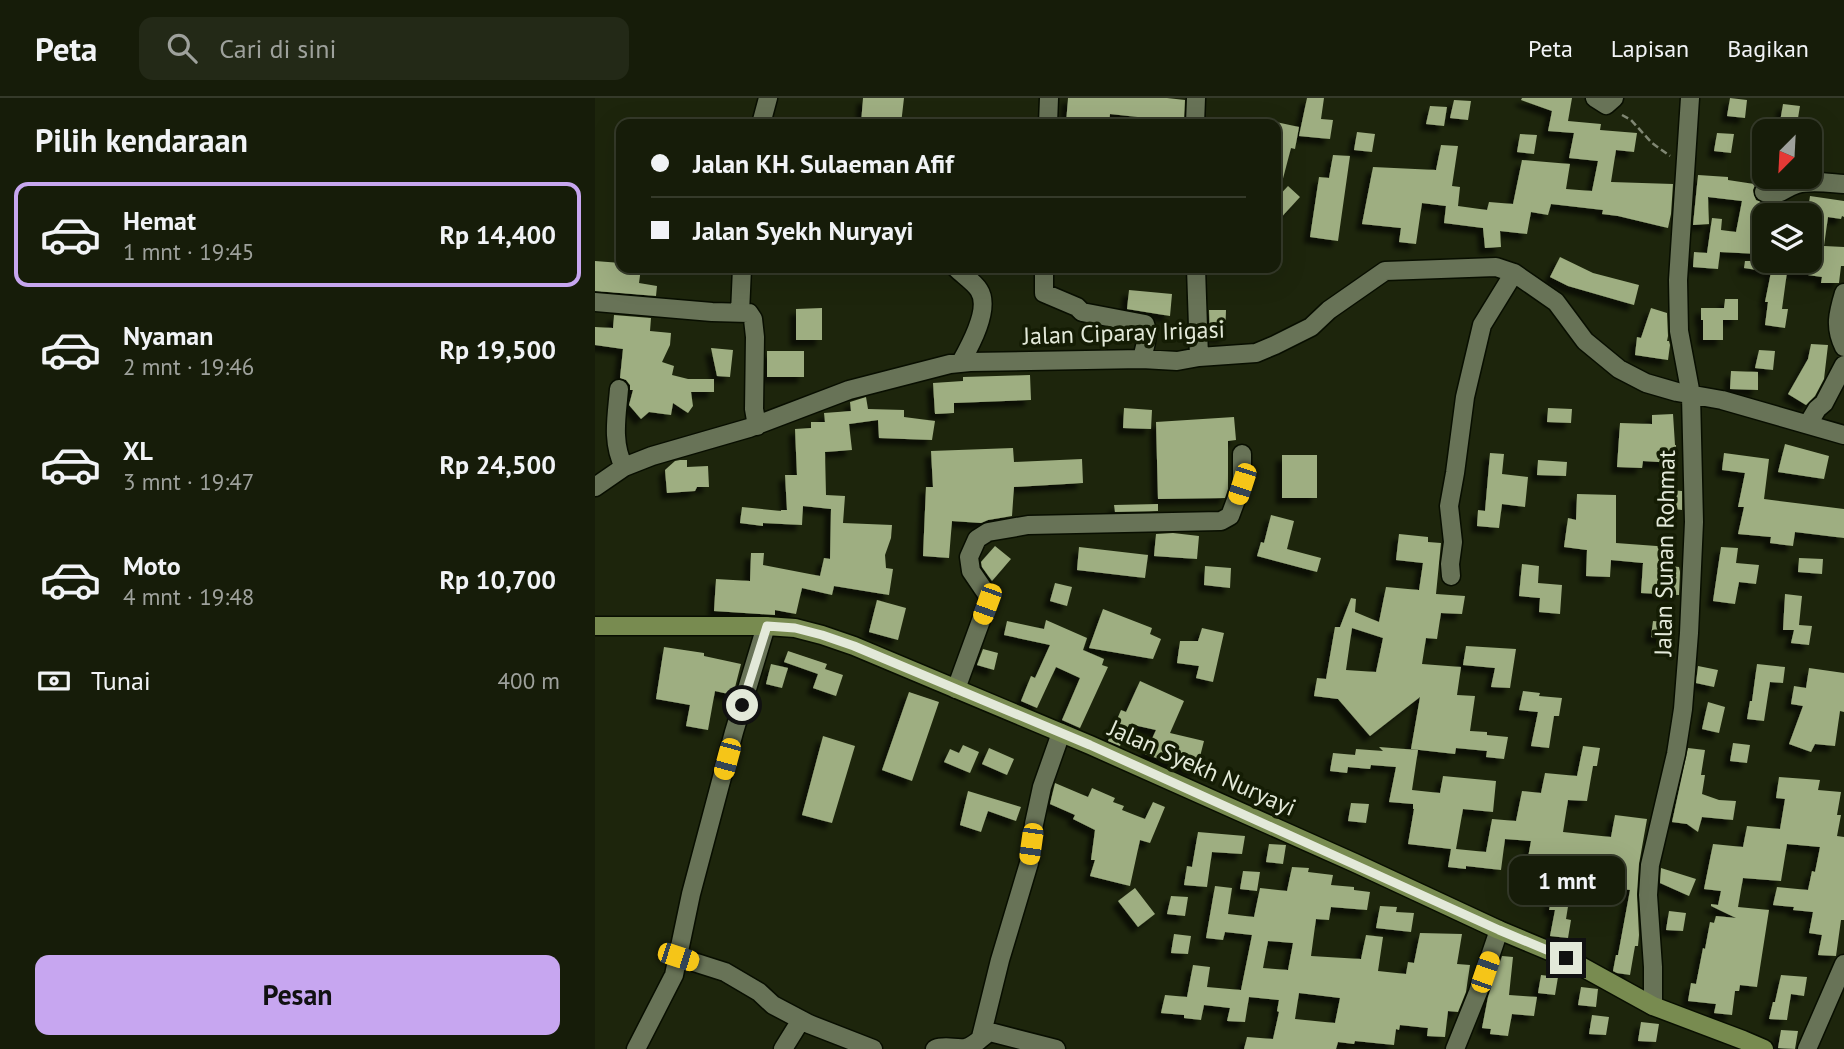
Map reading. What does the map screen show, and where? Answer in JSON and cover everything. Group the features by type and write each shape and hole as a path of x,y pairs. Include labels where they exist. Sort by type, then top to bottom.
{"main road":[{"name":"Jalan Syekh Nuryayi","path":"595,625 795,628 854,646 1061,733 1566,958 1653,1006 1764,1049"}],"street":[{"path":"762,119 768,98"},
{"path":"1048,119 1049,98"},
{"path":"1195,119 1196,98"},
{"name":"Jalan Sunan Rohmat","path":"1653,1006 1648,895 1650,865 1683,709 1694,522 1691,395 1679,331 1678,280 1690,98"},
{"path":"1764,192 1773,195 1784,192 1795,184 1814,182 1844,184"},
{"name":"Jalan Ciparay Irigasi","path":"595,487 620,457 673,449 756,419 963,358 1177,361 1256,353 1311,327 1329,310 1385,271 1496,267 1514,273 1556,302 1585,341 1619,369 1646,383 1844,435"},
{"path":"740,313 742,273"},
{"path":"961,273 978,287 983,297 975,335 963,358"},
{"path":"1044,273 1044,293 1077,307 1082,312 1145,324 1147,335 1142,359"},
{"path":"1196,273 1199,357"},
{"path":"1451,576 1453,542 1449,506 1465,397 1482,325 1514,273"},
{"path":"1844,293 1836,319 1844,346"},
{"path":"595,302 749,313 753,319 756,419"},
{"path":"1808,424 1844,365"},
{"path":"619,389 615,433 620,457"},
{"path":"956,689 987,604 988,596 971,571 969,558 977,539 988,532 1028,525 1221,520 1230,516 1236,503 1242,484 1243,454"},
{"path":"636,1049 674,975 691,894 734,732 767,626"},
{"path":"981,1037 1000,960 1029,863 1042,787 1061,733"},
{"path":"1455,1049 1499,930"},
{"path":"678,957 725,972 759,992 773,1005 801,1020 873,1049"},
{"path":"1807,1049 1844,964"},
{"path":"783,1049 801,1020"},
{"path":"935,1049 942,1046 964,1048 990,1032 1054,1049"}],"path":[{"path":"1605,100 1631,120 1653,143 1671,156 1686,162"}],"building":[{"path":"863,98 904,98 902,119 861,119"},
{"path":"1068,98 1185,100 1184,119 1110,114 1110,119 1066,119"},
{"path":"1307,98 1324,98 1321,119 1333,120 1330,139 1299,136"},
{"path":"1572,98 1568,121 1601,124 1600,130 1637,133 1634,152 1616,150 1611,182 1673,184 1668,228 1602,214 1603,210 1551,204 1548,215 1531,212 1527,234 1500,231 1501,247 1485,248 1483,228 1444,223 1446,206 1422,203 1416,244 1399,242 1401,228 1362,224 1373,167 1436,170 1441,145 1458,146 1452,186 1460,187 1458,206 1487,210 1489,202 1513,204 1522,160 1570,164 1566,189 1592,191 1598,161 1569,158 1574,133 1548,131 1552,111 1521,100"},
{"path":"1730,98 1747,100 1745,118 1727,116"},
{"path":"1454,100 1471,101 1468,120 1450,118"},
{"path":"1783,104 1800,106 1798,119 1780,119"},
{"path":"1430,106 1447,107 1444,126 1426,124"},
{"path":"1281,123 1299,127 1295,149 1291,148 1281,186"},
{"path":"1357,132 1375,134 1372,152 1354,150"},
{"path":"1717,133 1734,134 1731,153 1714,151"},
{"path":"1520,134 1537,135 1534,154 1517,152"},
{"path":"1333,155 1350,156 1338,241 1310,237 1319,177 1329,178"},
{"path":"1698,175 1728,177 1728,180 1752,184 1756,200 1765,203 1752,203 1752,254 1720,252 1718,269 1693,267 1694,252 1707,253 1712,218 1722,219 1721,230 1736,232 1742,201 1708,197 1709,224 1693,225"},
{"path":"1288,186 1300,197 1281,218 1281,194"},
{"path":"1810,196 1844,201 1844,217 1828,217 1824,246 1844,247 1844,266 1841,266 1839,283 1821,283 1822,277 1794,273 1822,273 1822,203 1809,203"},
{"path":"1560,257 1593,273 1639,285 1634,305 1568,286 1550,277"},
{"path":"595,261 616,263 616,273 640,273 639,283 657,286 656,296 595,291"},
{"path":"1745,261 1752,261 1752,269 1744,268"},
{"path":"1771,273 1787,273 1782,309 1788,309 1785,328 1765,325 1768,302 1765,302"},
{"path":"1129,290 1172,294 1170,316 1127,309"},
{"path":"1725,299 1738,299 1738,320 1723,320 1723,340 1703,340 1701,308 1724,308"},
{"path":"822,308 822,340 796,340 796,309"},
{"path":"1651,308 1667,313 1667,341 1670,345 1668,360 1635,355 1637,337 1641,338"},
{"path":"1209,310 1226,310 1225,337 1210,336"},
{"path":"614,315 651,318 650,331 671,333 670,345 662,362 674,366 672,375 688,379 714,379 714,392 691,392 693,406 688,413 673,403 671,415 649,412 641,419 629,405 633,390 630,390 626,380 620,378 623,349 595,345 595,327 613,328"},
{"path":"1811,344 1828,345 1824,379 1815,396 1806,405 1788,394 1808,359"},
{"path":"711,348 733,350 730,377 717,376"},
{"path":"1759,350 1775,351 1773,370 1755,368"},
{"path":"767,351 804,351 804,377 767,377"},
{"path":"1731,371 1758,372 1758,390 1730,389"},
{"path":"1030,375 1031,400 954,403 954,413 935,414 933,383 963,381 963,377"},
{"path":"866,397 868,409 904,410 904,417 935,421 932,440 879,438 878,420 849,424 852,450 825,452 826,495 845,496 843,523 892,525 885,555 886,568 893,569 889,595 834,586 832,595 802,588 796,614 775,610 775,615 714,611 716,579 750,581 751,553 764,553 763,565 820,576 824,558 830,559 831,509 803,506 802,525 763,523 763,526 740,523 742,507 787,510 785,475 797,475 795,429 811,428 811,422 825,422 824,413 851,411 850,402"},
{"path":"1124,408 1152,410 1151,429 1123,428"},
{"path":"1548,408 1572,409 1571,423 1547,422"},
{"path":"1673,414 1676,445 1674,463 1643,461 1642,468 1617,467 1620,423 1652,424 1652,415"},
{"path":"1234,417 1236,440 1228,441 1228,489 1225,498 1158,499 1156,422"},
{"path":"1785,444 1829,456 1824,479 1778,472"},
{"path":"1013,448 1014,462 1082,459 1083,483 1014,487 1012,516 981,523 952,521 949,558 923,556 926,487 933,487 931,451"},
{"path":"1490,453 1504,454 1502,474 1528,477 1525,507 1502,504 1499,528 1477,526 1478,510 1485,511"},
{"path":"1724,453 1769,459 1764,499 1844,509 1844,538 1795,532 1793,546 1770,543 1771,537 1738,534 1744,507 1738,507 1745,473 1722,470"},
{"path":"1282,455 1317,455 1317,498 1282,498"},
{"path":"680,460 687,460 687,467 708,466 709,487 667,493 665,470"},
{"path":"1538,460 1567,462 1566,476 1537,475"},
{"path":"1668,490 1682,491 1682,510 1664,508"},
{"path":"1577,494 1616,495 1616,543 1670,547 1669,566 1679,567 1680,572 1679,595 1641,593 1643,563 1611,560 1610,577 1586,576 1587,550 1564,547 1568,518 1576,520"},
{"path":"1158,504 1158,511 1115,512 1114,505"},
{"path":"1271,515 1294,521 1287,549 1321,558 1317,572 1257,556 1261,542 1264,543"},
{"path":"1156,534 1199,536 1197,559 1154,556"},
{"path":"1399,534 1428,537 1428,542 1441,543 1436,594 1465,596 1462,614 1441,613 1437,639 1426,638 1422,664 1461,667 1457,695 1475,696 1470,731 1508,737 1504,759 1486,757 1487,751 1456,748 1455,754 1411,749 1420,697 1370,736 1338,699 1314,696 1317,678 1326,679 1335,627 1340,627 1351,598 1356,599 1355,612 1379,622 1386,587 1419,590 1423,563 1396,560","holes":["1352,628 1383,638 1376,672 1346,670"]},
{"path":"995,546 1011,559 992,581 981,562"},
{"path":"1079,547 1148,555 1145,578 1077,570"},
{"path":"1721,547 1738,548 1736,563 1759,565 1756,584 1739,582 1735,604 1713,601"},
{"path":"1799,558 1823,559 1822,574 1798,572"},
{"path":"1522,564 1539,566 1538,583 1562,585 1560,614 1539,612 1540,598 1519,596"},
{"path":"1205,566 1231,568 1230,588 1204,585"},
{"path":"1055,583 1072,587 1067,606 1050,601"},
{"path":"1785,594 1802,596 1799,625 1812,626 1809,645 1791,643 1794,630 1783,630"},
{"path":"877,600 906,608 898,640 869,632"},
{"path":"1103,609 1152,628 1150,634 1161,639 1153,659 1089,648"},
{"path":"1046,620 1087,638 1083,650 1104,659 1102,665 1108,667 1080,728 1062,720 1080,678 1056,667 1037,708 1021,701 1031,676 1035,678 1050,645 1004,635 1007,621 1044,629"},
{"path":"1653,621 1673,623 1671,640 1651,637"},
{"path":"1202,628 1224,633 1213,682 1196,678 1199,666 1177,663 1180,641 1198,641"},
{"path":"1466,646 1516,649 1510,688 1491,687 1495,668 1463,665"},
{"path":"664,647 704,653 704,656 741,664 733,695 715,691 708,730 686,726 690,705 656,699"},
{"path":"983,649 998,653 994,670 977,665"},
{"path":"788,651 827,664 825,669 843,675 836,696 813,688 818,674 784,662"},
{"path":"771,664 788,668 782,688 766,684"},
{"path":"1757,664 1785,667 1783,683 1770,682 1764,721 1747,719"},
{"path":"1698,666 1718,670 1714,687 1696,683"},
{"path":"1809,668 1844,673 1844,712 1840,711 1835,746 1815,744 1811,752 1789,744 1803,706 1791,704 1794,686 1806,688"},
{"path":"1140,681 1184,701 1170,733 1204,741 1196,772 1145,754 1156,730 1129,724 1120,746 1108,741 1121,710 1126,712"},
{"path":"1523,691 1562,698 1559,716 1554,716 1549,748 1531,746 1538,712 1519,710"},
{"path":"909,692 939,702 912,781 882,770"},
{"path":"1708,702 1725,707 1719,733 1702,729"},
{"path":"823,736 855,746 832,823 802,815"},
{"path":"1733,743 1750,745 1747,763 1730,761"},
{"path":"963,745 979,752 970,773 944,762 950,749 959,753"},
{"path":"1583,746 1600,748 1597,766 1593,766 1587,801 1568,800 1563,832 1611,837 1615,815 1647,819 1639,864 1638,946 1635,946 1630,975 1613,971 1630,890 1575,883 1574,888 1571,888 1566,919 1571,920 1568,938 1550,936 1555,910 1549,910 1555,882 1524,879 1531,841 1505,839 1501,870 1448,867 1451,849 1408,844 1413,804 1389,802 1396,767 1371,765 1370,769 1348,767 1347,773 1330,771 1333,753 1355,755 1356,749 1383,751 1379,747 1418,750 1412,790 1440,793 1443,776 1496,781 1493,812 1463,809 1456,849 1486,852 1492,819 1516,821 1522,791 1541,793 1545,773 1577,776"},
{"path":"989,748 1014,759 1007,775 982,764"},
{"path":"1688,748 1705,750 1701,775 1705,775 1702,794 1719,800 1736,801 1733,820 1702,817 1698,832 1687,824 1672,822"},
{"path":"1779,777 1820,780 1818,790 1841,792 1837,836 1844,837 1844,920 1841,920 1836,956 1818,955 1822,935 1809,933 1813,912 1773,905 1777,887 1808,890 1812,871 1815,872 1820,847 1787,844 1781,881 1743,878 1738,907 1769,910 1757,987 1740,985 1739,991 1735,991 1732,1015 1714,1013 1716,1004 1688,1001 1691,983 1696,984 1710,922 1714,923 1716,916 1736,918 1711,906 1718,905 1721,891 1704,889 1713,844 1743,847 1747,826 1780,829 1785,799 1776,798"},
{"path":"1055,783 1088,797 1092,788 1115,798 1113,802 1124,806 1122,810 1145,819 1153,802 1165,807 1150,843 1140,840 1130,886 1090,876 1095,860 1091,860 1095,830 1073,819 1075,815 1050,804"},
{"path":"968,791 1021,807 1016,821 988,811 981,832 960,825"},
{"path":"1351,803 1369,804 1366,823 1348,821"},
{"path":"1198,832 1245,836 1242,854 1212,852 1207,887 1184,885 1187,866 1192,867"},
{"path":"1269,844 1286,845 1283,864 1266,862"},
{"path":"1292,867 1309,868 1308,872 1333,875 1331,885 1370,892 1367,910 1331,907 1329,920 1316,919 1311,956 1361,959 1366,935 1383,937 1378,971 1406,974 1408,962 1414,963 1420,933 1462,934 1457,964 1470,965 1466,992 1458,1012 1448,1011 1445,1037 1427,1036 1428,1028 1400,1025 1399,1030 1396,1029 1394,1045 1355,1041 1354,1044 1338,1042 1336,1049 1244,1049 1247,1037 1273,1039 1279,1000 1249,997 1245,1022 1227,1021 1230,1008 1204,1005 1201,1020 1161,1013 1165,995 1187,997 1193,965 1210,967 1207,987 1241,990 1252,935 1225,932 1223,940 1206,938 1215,886 1232,888 1228,914 1254,917 1260,888 1287,891","holes":["1268,941 1293,943 1288,970 1263,968","1299,993 1340,998 1335,1023 1295,1019"]},
{"path":"1661,868 1696,879 1689,896 1660,883"},
{"path":"1243,871 1260,872 1257,891 1240,889"},
{"path":"1135,888 1155,914 1138,927 1118,901"},
{"path":"1171,896 1188,897 1185,916 1167,914"},
{"path":"1380,906 1397,907 1396,912 1414,913 1411,932 1376,928"},
{"path":"1669,911 1686,913 1683,931 1666,930"},
{"path":"1174,934 1191,936 1188,954 1171,953"},
{"path":"1502,956 1513,957 1509,995 1537,997 1534,1016 1512,1014 1508,1036 1490,1034 1491,1029 1482,1028 1488,997"},
{"path":"1541,975 1558,977 1555,995 1538,993"},
{"path":"1781,975 1807,977 1804,996 1791,994 1787,1020 1769,1019 1775,1002"},
{"path":"1581,987 1598,989 1596,1007 1578,1005"},
{"path":"1592,1015 1609,1017 1606,1035 1589,1034"},
{"path":"1641,1022 1659,1024 1656,1042 1638,1041"},
{"path":"1781,1030 1798,1031 1795,1049 1778,1048"}],"route":[{"path":"742,705 767,626 795,628 822,635 1090,745 1566,958"}]}
